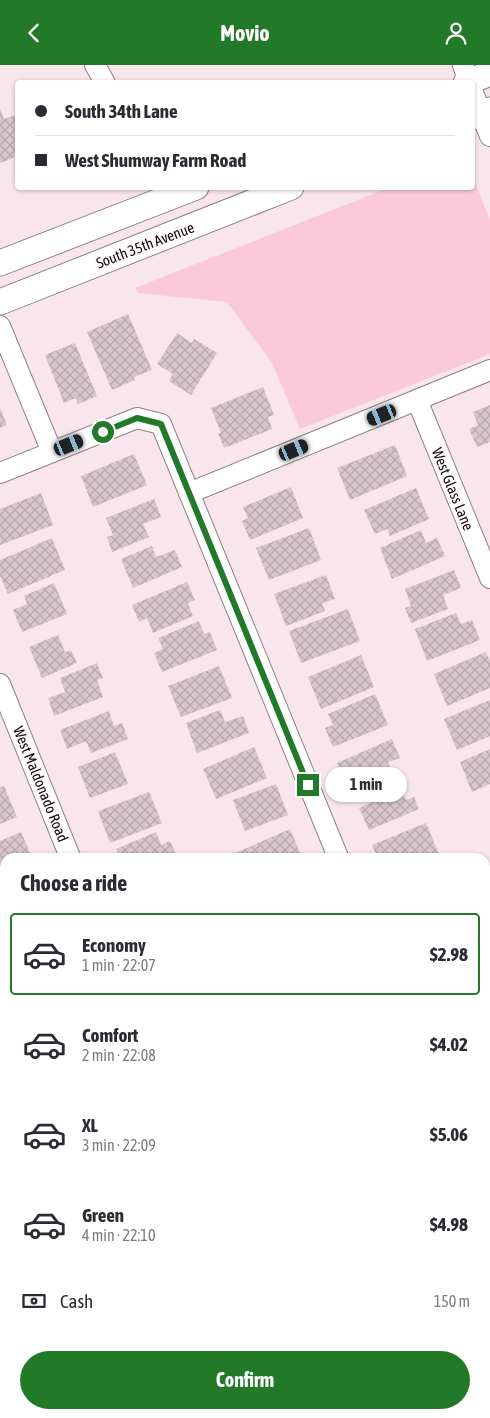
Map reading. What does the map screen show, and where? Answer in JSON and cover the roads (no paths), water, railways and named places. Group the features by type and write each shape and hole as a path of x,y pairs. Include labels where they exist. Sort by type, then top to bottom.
{"main road":[{"path":"0,263 159,194 180,190"},
{"name":"South 35th Avenue","path":"0,302 283,190"}],"street":[{"path":"95,65 103,80"},
{"path":"0,326 52,452"},
{"path":"189,493 490,370"},
{"name":"West Glass Lane","path":"417,400 490,578"},
{"path":"0,473 137,418 161,424 336,853"},
{"name":"West Maldonado Road","path":"0,683 68,853"}]}
